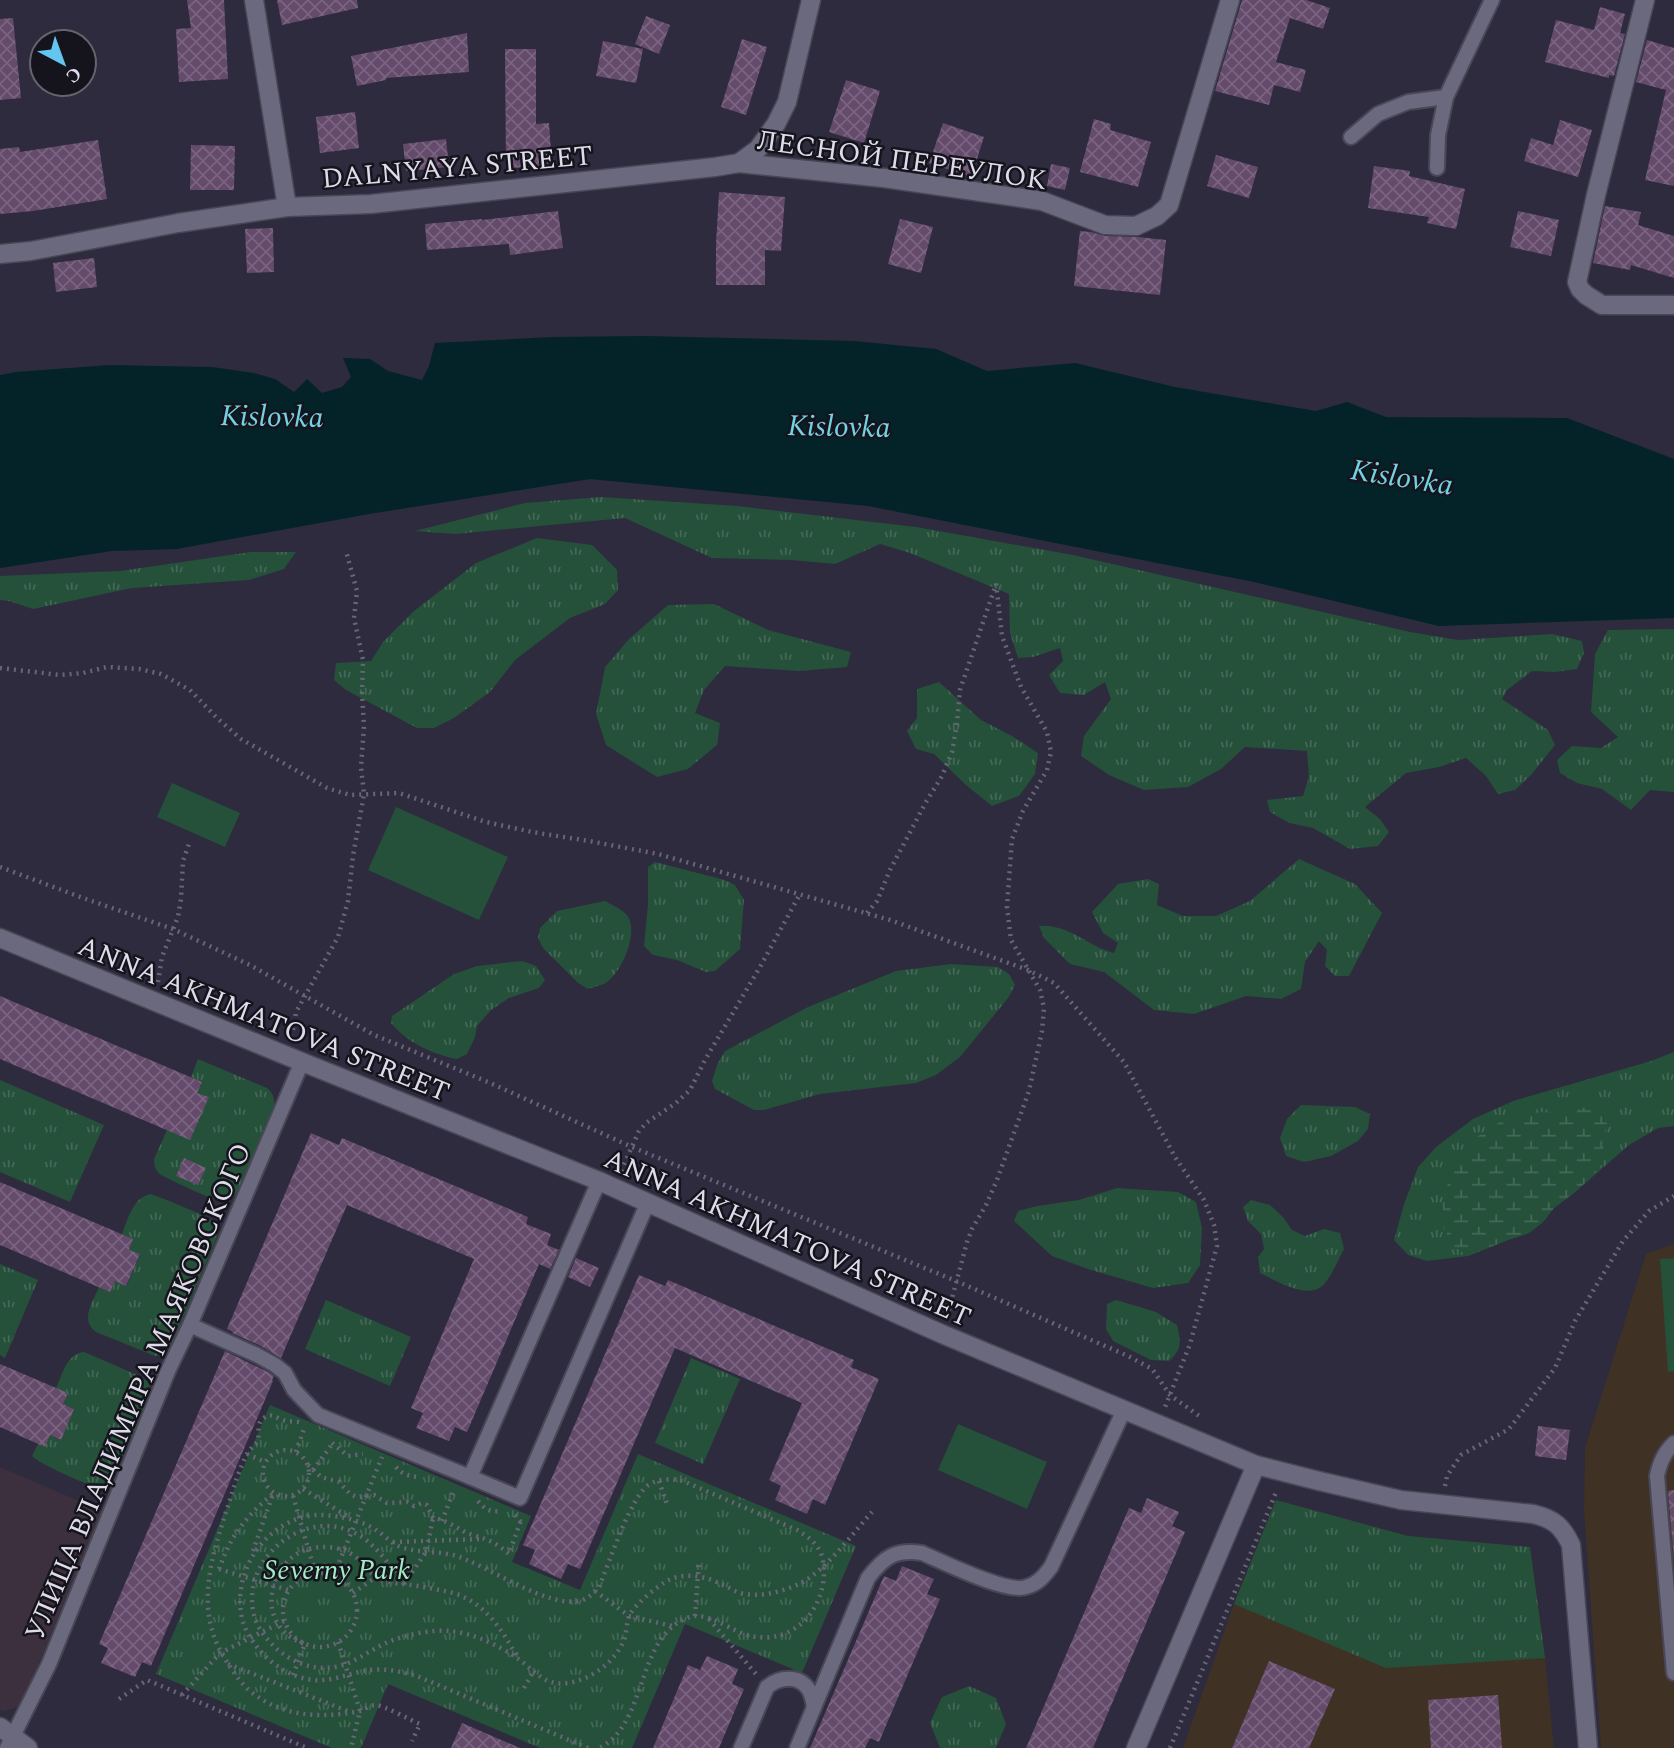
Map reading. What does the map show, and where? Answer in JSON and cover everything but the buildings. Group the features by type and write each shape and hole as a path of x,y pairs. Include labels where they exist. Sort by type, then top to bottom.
{"street":[{"path":"254,0 288,207"},
{"path":"739,163 758,149 776,124 787,102 811,0"},
{"name":"ЛЕСНОЙ ПЕРЕУЛОК","path":"739,163 884,178 1042,201 1105,225 1136,226 1157,216 1169,205 1230,0"},
{"path":"1645,0 1577,282 1586,295 1602,305 1674,305"},
{"name":"DALNYAYA STREET","path":"0,254 31,251 223,215 288,207 371,204 739,163"},
{"name":"ANNA AKHMATOVA STREET","path":"0,938 606,1184 942,1334 1256,1465 1401,1500 1546,1517 1566,1534 1571,1545 1588,1748"},
{"path":"1136,1748 1256,1465"},
{"path":"7,1737 28,1748"}],"lane":[{"path":"1437,167 1437,135 1446,97 1492,0"},
{"path":"1351,137 1378,114 1408,102 1446,97"},
{"name":"УЛИЦА ВЛАДИМИРА МАЯКОВСКОГО","path":"7,1737 49,1664 168,1371 302,1062"},
{"path":"466,1475 606,1184"},
{"path":"190,1325 257,1354 275,1365 285,1374 303,1401 318,1415 520,1498 648,1202"},
{"path":"797,1748 868,1578 879,1564 892,1555 908,1551 922,1553 1003,1587 1024,1588 1041,1580 1051,1567 1124,1410"},
{"path":"1674,1443 1666,1451 1657,1476 1674,1673"},
{"path":"741,1748 767,1687 773,1682 785,1678 803,1683 810,1691 814,1707"}],"path":[{"path":"282,1054 294,1027 296,1012 338,937 348,901 364,794 360,767 364,726 363,660 354,618 356,592 346,551"},
{"path":"867,913 877,901 890,870 953,752 960,690 996,583 1002,636 1021,687 1047,732 1051,752 1047,770 1023,811 1012,839 1007,906 1011,940 1040,990 1044,1008 1042,1031 1029,1091 997,1180 970,1235 942,1334"},
{"path":"0,668 60,675 107,667 139,669 161,674 190,690 241,739 327,788 350,795 399,793 486,822 658,854 890,920 1028,970 1054,983 1124,1062 1175,1157 1204,1200 1214,1225 1217,1246 1191,1344 1156,1424"},
{"path":"155,1002 162,957 178,917 183,861 190,841"},
{"path":"0,867 173,929 250,965 374,1035 1128,1356 1152,1369 1170,1395 1211,1425"},
{"path":"606,1184 646,1123 690,1090 800,894"},
{"path":"1441,1504 1447,1476 1461,1455 1509,1429 1555,1368 1575,1321 1623,1241 1649,1211 1674,1196"},
{"path":"313,1427 271,1415 266,1416 258,1427 256,1443 247,1454 224,1517 211,1567 207,1606 212,1636 220,1653 250,1691 272,1705 314,1716 360,1712 373,1705 382,1706 420,1724 412,1741"},
{"path":"325,1440 333,1443 348,1456 368,1455"},
{"path":"313,1470 333,1443"},
{"path":"334,1575 383,1460 387,1444"},
{"path":"284,1450 299,1453 308,1465 309,1480 303,1489 293,1496 274,1493 263,1477 265,1462 270,1455 284,1450"},
{"path":"247,1454 265,1462"},
{"path":"383,1460 407,1476 424,1478"},
{"path":"308,1465 321,1477 339,1482 350,1494 357,1497 374,1495 387,1503 427,1505 433,1518 426,1552 404,1584"},
{"path":"1170,1748 1284,1472"},
{"path":"443,1521 454,1492 466,1475"},
{"path":"303,1489 401,1547 453,1555 548,1597 576,1601 584,1600 595,1591 638,1498 644,1488 659,1481 683,1481 797,1530 816,1544 822,1556 825,1578 817,1605 806,1620 775,1637 759,1638 709,1619 695,1616 683,1620 661,1640 623,1728 599,1748"},
{"path":"659,1481 667,1504"},
{"path":"446,1488 461,1494"},
{"path":"219,1569 242,1523 274,1493"},
{"path":"274,1493 243,1577 240,1608 250,1638 281,1670 313,1680 349,1676 370,1670 403,1672 588,1748"},
{"path":"293,1496 316,1573"},
{"path":"473,1497 485,1509 509,1511 521,1522"},
{"path":"433,1518 456,1525 462,1531 486,1539 509,1553 521,1522 520,1498"},
{"path":"404,1584 366,1539 339,1527 319,1526 303,1529 272,1550 261,1564 251,1600 254,1618 273,1646 285,1656 311,1667 326,1668 345,1664 389,1642 416,1633 450,1631 501,1647 543,1679 555,1684 570,1683 599,1670 613,1659 620,1651 629,1616 654,1590 667,1581 682,1576 698,1576 744,1594 772,1593 804,1582 824,1565 872,1512"},
{"path":"243,1577 257,1548 283,1525 316,1515 356,1521"},
{"path":"391,1542 486,1539"},
{"path":"305,1644 289,1631 282,1611 288,1590 295,1581 305,1575 325,1573 334,1575 348,1585 353,1593 357,1615 347,1635 328,1646 316,1647 305,1644 291,1638 278,1625 271,1596 273,1585 287,1562 299,1552 328,1546 352,1553 376,1577 457,1594 474,1603 491,1616 518,1658"},
{"path":"695,1616 699,1561"},
{"path":"211,1567 288,1590"},
{"path":"353,1593 376,1577"},
{"path":"595,1591 629,1616 673,1627"},
{"path":"709,1619 767,1687"},
{"path":"182,1695 220,1653 284,1621"},
{"path":"338,1642 360,1712 351,1748"},
{"path":"293,1675 305,1644"},
{"path":"228,1664 351,1712"},
{"path":"524,1688 533,1672"},
{"path":"118,1699 147,1680 307,1748"}],"shaded area":[{"path":"1674,1244 1674,1748 1601,1748 1584,1510 1585,1448 1646,1254"},
{"path":"0,1467 102,1511 24,1699 18,1707 3,1711 0,1710"},
{"path":"1276,1500 1408,1536 1530,1547 1554,1748 1183,1748 1234,1604"}],"green space":[{"path":"601,497 737,506 916,527 1073,555 1410,632 1458,640 1552,634 1582,641 1584,653 1577,669 1532,671 1507,690 1502,699 1548,730 1555,745 1515,790 1498,794 1486,776 1466,758 1439,767 1406,773 1365,807 1380,819 1389,832 1378,846 1350,849 1313,828 1289,823 1270,812 1267,800 1303,796 1309,776 1307,751 1245,747 1221,769 1188,787 1144,790 1109,775 1081,756 1084,736 1111,699 1105,682 1084,695 1060,693 1049,675 1063,661 1060,648 1033,657 1018,658 1010,633 1009,594 910,553 880,544 835,564 712,558 625,518 455,534 415,531 525,503"},
{"path":"537,538 592,545 617,570 618,590 605,604 570,618 515,660 490,692 454,718 434,728 417,728 346,690 334,680 336,663 371,661 383,642 414,611 476,563"},
{"path":"251,552 296,552 284,569 249,580 132,588 33,609 0,600 0,576 120,571"},
{"path":"714,604 768,630 851,652 847,667 799,671 725,666 704,690 695,713 720,723 717,745 688,769 657,777 606,745 596,714 605,667 629,639 668,605"},
{"path":"1674,629 1674,792 1650,790 1631,810 1602,789 1577,783 1560,773 1557,760 1572,746 1601,748 1618,737 1591,712 1595,654 1608,630"},
{"path":"939,682 981,720 1038,753 1035,774 1019,796 992,806 934,754 916,749 907,731 917,718 917,689"},
{"path":"172,783 240,813 225,847 157,817"},
{"path":"396,807 508,857 479,920 368,870"},
{"path":"1299,859 1355,884 1382,913 1349,976 1335,976 1325,966 1327,950 1319,941 1305,962 1301,989 1281,999 1246,996 1194,1014 1154,1010 1104,972 1070,964 1044,938 1039,926 1060,928 1114,953 1118,943 1103,933 1092,912 1118,884 1148,879 1159,884 1157,905 1183,916 1216,916 1250,901"},
{"path":"655,862 725,880 735,885 744,900 740,949 715,971 706,972 677,960 653,955 644,946 648,867"},
{"path":"605,901 626,914 630,921 631,938 616,973 604,984 588,989 578,983 543,948 538,938 540,928 557,911"},
{"path":"522,961 536,966 545,980 539,988 509,998 491,1010 477,1026 467,1054 457,1059 421,1047 391,1023 392,1016 454,974 477,966"},
{"path":"951,964 998,967 1009,974 1015,985 1008,998 960,1057 936,1075 916,1083 820,1094 764,1110 754,1110 715,1089 712,1081 725,1051 808,1007 896,971"},
{"path":"1674,1052 1674,1126 1658,1128 1629,1145 1554,1208 1543,1222 1529,1233 1468,1256 1427,1261 1408,1255 1394,1240 1418,1167 1436,1147 1473,1119 1513,1101"},
{"path":"198,1059 267,1088 274,1098 274,1106 238,1191 230,1200 204,1195 163,1176 154,1164 167,1130 184,1124 195,1128 208,1098 197,1093 202,1082 191,1077"},
{"path":"0,1080 104,1125 70,1202 0,1172"},
{"path":"1301,1105 1355,1107 1370,1114 1368,1129 1358,1141 1331,1156 1304,1162 1286,1156 1280,1138 1287,1119"},
{"path":"1600,1105 1608,1117 1602,1167 1529,1233 1468,1256 1453,1246 1443,1226 1443,1196 1455,1166 1477,1137 1506,1118 1542,1112 1567,1113"},
{"path":"1117,1188 1178,1192 1196,1202 1202,1228 1200,1265 1188,1283 1153,1288 1091,1270 1052,1256 1014,1221 1018,1211 1079,1200"},
{"path":"151,1194 209,1219 216,1225 217,1231 217,1237 171,1346 164,1354 155,1356 96,1332 88,1317 99,1287 110,1292 115,1281 127,1285 140,1255 129,1250 133,1239 122,1234 135,1204"},
{"path":"1251,1200 1270,1205 1292,1230 1305,1236 1324,1229 1340,1233 1344,1249 1328,1279 1319,1288 1311,1291 1293,1288 1260,1273 1258,1257 1264,1249 1261,1234 1248,1221 1243,1207"},
{"path":"1674,1258 1674,1371 1668,1372 1660,1259"},
{"path":"0,1264 38,1280 5,1358 0,1355"},
{"path":"326,1300 411,1337 390,1386 305,1349"},
{"path":"1116,1300 1156,1312 1177,1325 1179,1345 1169,1361 1151,1360 1113,1341 1106,1329 1107,1304"},
{"path":"84,1352 142,1377 150,1390 114,1477 109,1484 101,1487 65,1475 32,1456 38,1444 50,1435 60,1440 74,1409 63,1404 56,1388 69,1361 73,1356"},
{"path":"691,1358 740,1379 703,1464 655,1443"},
{"name":"Severny Park","path":"270,1405 531,1516 512,1562 580,1590 638,1454 856,1546 802,1673 685,1624 632,1748 540,1748 388,1684 361,1748 332,1748 156,1674"},
{"path":"958,1424 1047,1462 1027,1509 938,1470"},
{"path":"1276,1500 1408,1536 1530,1547 1545,1658 1386,1668 1234,1604"},
{"path":"969,1686 996,1698 1006,1724 996,1748 940,1748 930,1723 942,1697"}],"water":[{"name":"Kislovka","path":"645,336 854,341 936,349 987,371 1075,363 1175,387 1316,411 1347,402 1386,417 1567,418 1674,459 1674,618 1439,626 1254,582 868,506 590,479 369,514 177,549 112,551 0,568 0,375 109,365 212,367 275,379 294,392 307,379 322,393 342,387 351,377 343,358 370,359 388,371 422,380 435,343"}]}
